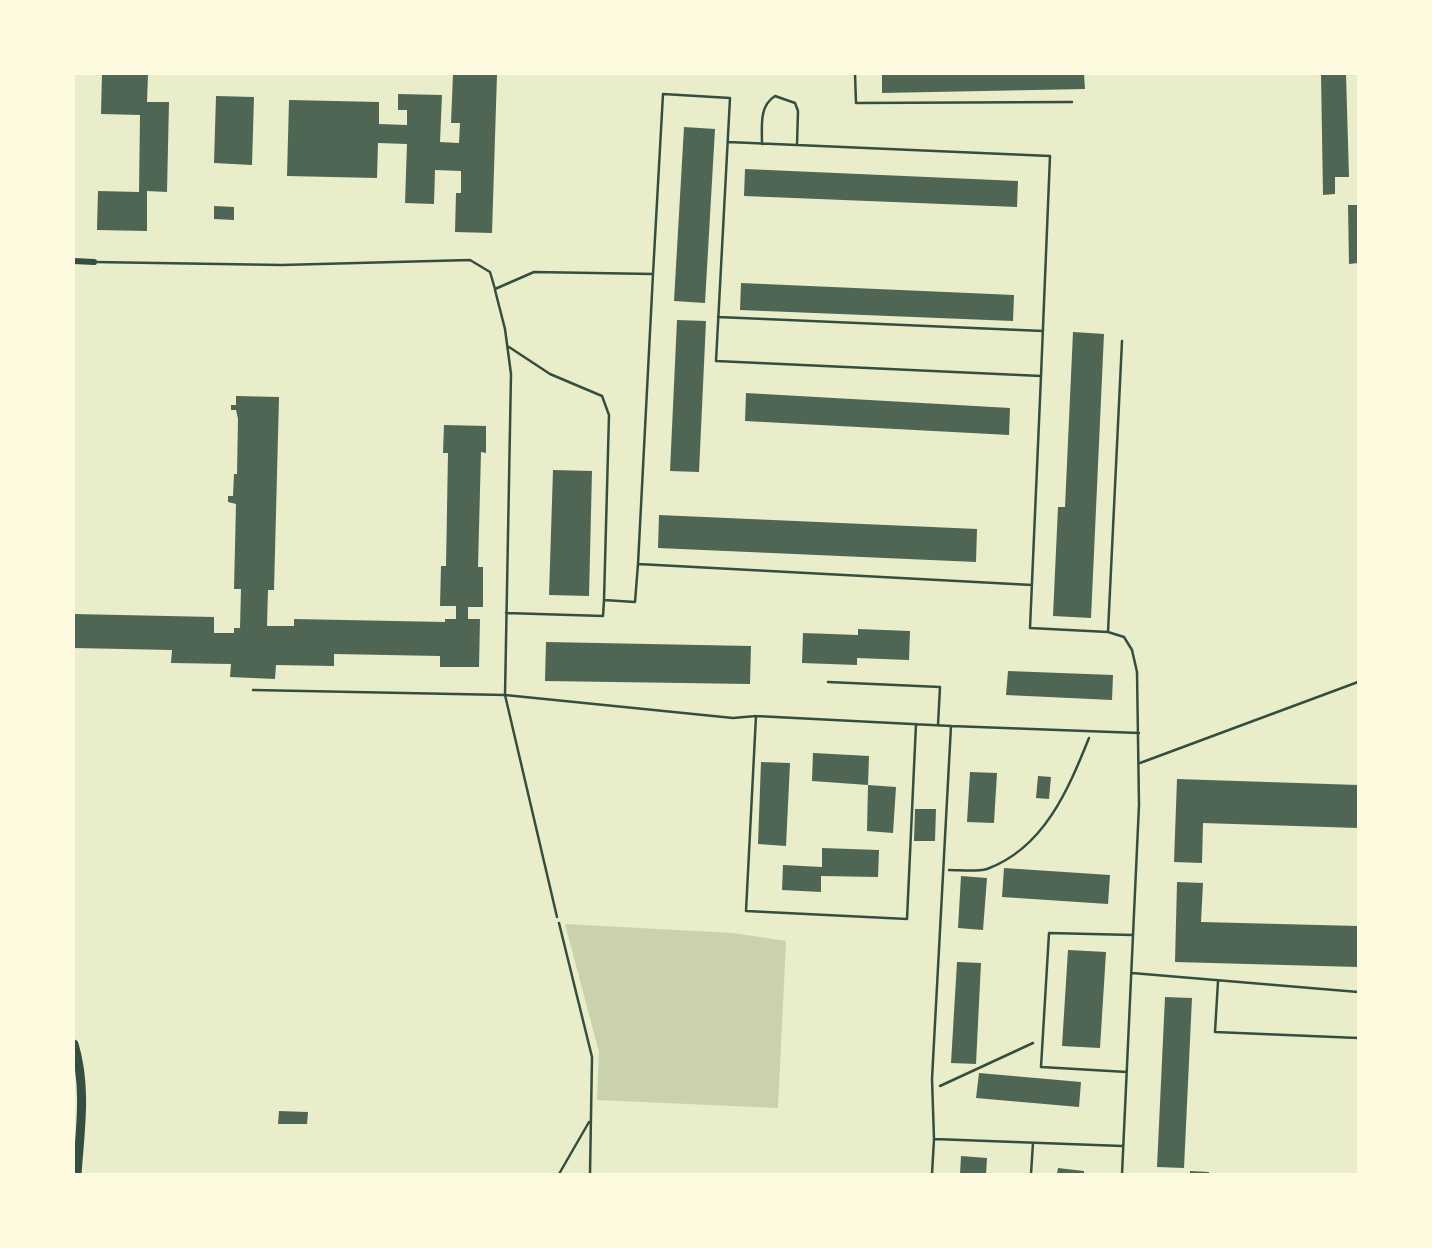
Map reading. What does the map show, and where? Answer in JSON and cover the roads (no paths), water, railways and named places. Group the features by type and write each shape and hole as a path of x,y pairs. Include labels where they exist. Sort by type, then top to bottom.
{"main road":[{"path":"74,1044 80,1065 82,1110 77,1174"}],"street":[{"path":"74,261 94,262"}],"lane":[{"path":"855,74 856,103 1072,102"},
{"path":"604,600 635,602 663,94 730,98 716,361 1041,376"},
{"path":"762,144 763,110 768,100 775,96 795,103 799,111 797,145"},
{"path":"728,142 1050,156 1030,628 1108,632 1124,637 1132,650 1137,672 1140,763 1122,1174"},
{"path":"94,262 282,265 470,260 490,272 507,346 510,374 505,695 557,916"},
{"path":"495,289 534,272 653,274"},
{"path":"718,317 1044,331"},
{"path":"1108,632 1122,341"},
{"path":"505,613 603,616 609,415 602,396 550,374 507,346"},
{"path":"638,564 1032,585"},
{"path":"828,682 940,687 938,725"},
{"path":"1140,763 1359,682"},
{"path":"253,690 505,695 733,718 756,716 1139,733"},
{"path":"756,716 746,911 907,919 916,724"},
{"path":"932,1174 932,1089 951,726"},
{"path":"1127,1072 1041,1067 1042,1039 1049,933 1133,935"},
{"path":"1132,973 1359,992"},
{"path":"1218,981 1215,1032 1359,1038"},
{"path":"934,1139 1124,1146"},
{"path":"1031,1174 1034,1143"}]}
